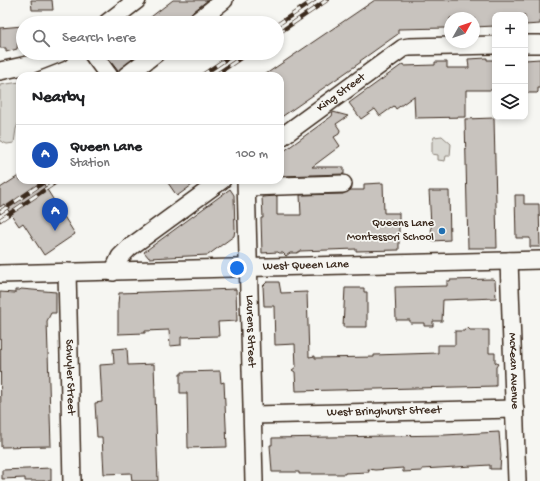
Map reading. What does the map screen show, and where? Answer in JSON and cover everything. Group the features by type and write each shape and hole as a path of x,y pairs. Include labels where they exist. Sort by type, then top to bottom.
{"street":[{"path":"117,16 138,0"},
{"path":"204,16 224,0"},
{"path":"528,44 540,44"},
{"name":"King Street","path":"284,135 403,48 492,45"},
{"path":"0,71 32,64 42,60"},
{"path":"97,60 106,72"},
{"path":"131,72 147,60"},
{"path":"284,183 343,184"},
{"path":"113,272 120,257 129,248 217,184"},
{"name":"Laurens Street","path":"247,184 254,481"},
{"name":"West Queen Lane","path":"0,274 540,260"},
{"name":"McKean Avenue","path":"509,261 517,481"},
{"name":"Schuyler Street","path":"67,272 72,481"},
{"name":"West Bringhurst Street","path":"253,415 515,409"}],"shaded area":[{"path":"16,83 16,129 14,143 7,144 0,141 0,85"},
{"path":"442,136 451,144 450,156 446,156 445,161 438,160 438,155 432,154 432,142 434,137"}],"building":[{"path":"31,0 52,0 53,10 32,10"},
{"path":"173,0 208,0 188,16 152,16"},
{"path":"375,0 540,0 540,24 528,25 528,12 492,12 492,26 480,27 480,12 444,12 444,28 398,29 398,34 360,61 361,62 284,115 284,72 269,72"},
{"path":"16,27 16,49 6,52 6,48 0,48 0,28"},
{"path":"487,58 487,60 492,60 492,90 466,90 466,117 415,118 414,96 396,109 394,106 380,116 375,109 361,119 349,103 403,64 404,66 435,65 435,62 447,62 447,68 469,68 468,59"},
{"path":"540,59 540,88 538,88 537,93 528,93 528,60"},
{"path":"109,60 131,60 118,71"},
{"path":"333,112 348,116 336,124 340,130 339,134 334,137 340,146 312,167 344,167 344,174 284,176 284,151 332,116"},
{"path":"492,118 492,120 494,120 497,248 468,248 465,119"},
{"path":"16,178 16,184 44,184 75,234 44,255 23,223 19,226 4,204 0,207 0,188"},
{"path":"383,183 384,213 399,213 399,250 356,251 356,249 300,251 297,253 290,253 286,256 283,253 278,252 262,253 262,197 277,196 277,215 301,215 300,195 343,194 350,190 364,190 364,184"},
{"path":"169,184 194,184 177,196"},
{"path":"230,189 234,195 234,236 208,255 149,258 144,252"},
{"path":"429,191 449,191 450,240 432,241"},
{"path":"515,195 524,195 524,204 539,204 540,247 530,247 530,238 516,238"},
{"path":"450,280 495,280 496,298 443,300 442,321 433,321 433,326 424,326 424,323 410,323 410,320 396,320 395,287 447,286 447,281"},
{"path":"267,282 279,282 281,293 307,292 309,357 374,357 374,355 438,353 438,345 455,345 455,331 464,331 467,327 470,330 489,330 489,353 495,353 495,362 498,364 496,367 496,386 296,391 295,372 292,370 296,367 295,344 275,345 274,306 264,306 263,286"},
{"path":"345,288 364,288 364,292 367,292 367,327 343,327"},
{"path":"21,289 56,292 56,313 51,313 47,321 51,446 1,447 0,292 15,293 15,290"},
{"path":"236,289 237,321 218,322 219,336 181,337 181,345 170,346 169,330 118,334 119,293"},
{"path":"127,348 128,365 154,364 158,481 132,481 131,473 104,474 102,437 97,437 95,403 102,402 100,365 114,364 113,349"},
{"path":"220,371 221,383 224,382 227,447 188,448 187,393 180,393 180,374 182,374 182,372"},
{"path":"499,432 501,456 500,469 490,469 490,465 422,469 422,471 403,472 403,468 368,469 369,472 345,474 299,474 299,472 272,472 270,445 272,445 272,438 445,435"},
{"path":"51,468 51,481 25,481 25,478 2,479 2,470"}],"railway":[{"path":"284,20 314,0"},
{"path":"284,29 327,0"},
{"path":"207,72 225,60"},
{"path":"220,72 238,60"},
{"path":"0,212 41,184"},
{"path":"0,220 53,184"}],"place":[{"name":"Queen Lane","path":"55,231"},
{"name":"Queens Lane Montessori School","path":"442,231"}]}
